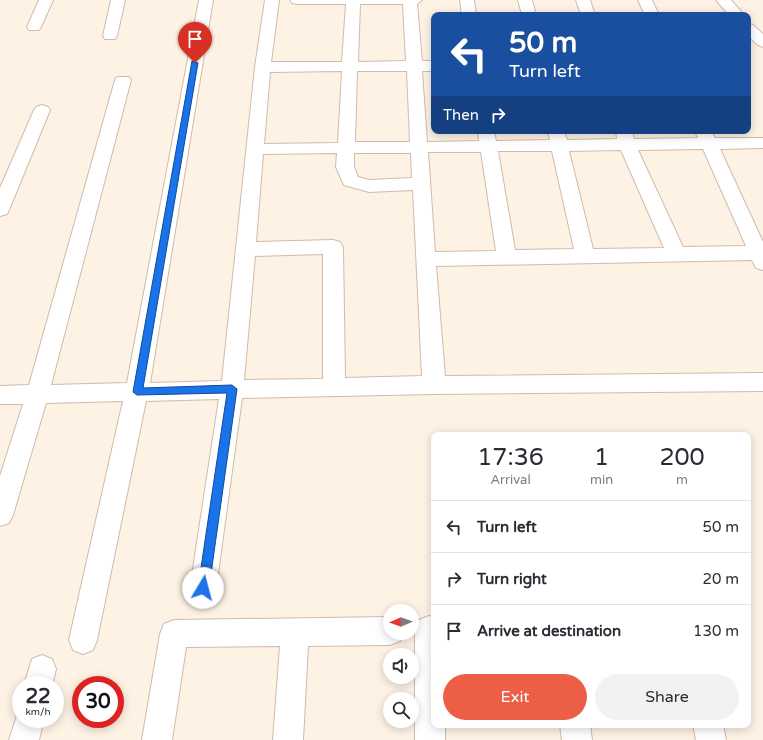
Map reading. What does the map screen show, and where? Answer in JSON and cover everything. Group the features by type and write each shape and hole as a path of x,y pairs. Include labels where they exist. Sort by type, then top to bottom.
{"street":[{"path":"34,27 46,0"},
{"path":"110,36 118,0"},
{"path":"83,640 137,392 206,0"},
{"path":"203,588 232,389 263,67 272,0"},
{"path":"297,0 415,0"},
{"path":"410,0 434,385"},
{"path":"467,0 469,12"},
{"path":"525,0 529,12"},
{"path":"583,0 587,12"},
{"path":"645,0 651,12"},
{"path":"723,0 734,12"},
{"path":"352,1 345,167 350,181 369,186 421,184"},
{"path":"751,31 763,42"},
{"path":"263,67 431,66"},
{"path":"0,515 38,394 123,80"},
{"path":"0,210 42,110"},
{"path":"256,149 419,147 487,138 706,137 763,143"},
{"path":"426,259 676,254 761,256 706,137"},
{"path":"487,138 507,258"},
{"path":"558,138 585,256"},
{"path":"626,138 676,254"},
{"path":"246,248 333,247 334,387"},
{"path":"0,394 434,385 763,382"},
{"path":"157,740 174,634 383,630"},
{"path":"425,630 430,740"},
{"path":"288,740 295,632"},
{"path":"24,740 27,728"},
{"path":"575,728 577,740"},
{"path":"709,728 711,740"}],"route":[{"path":"195,63 137,392 232,389 203,588"}]}
